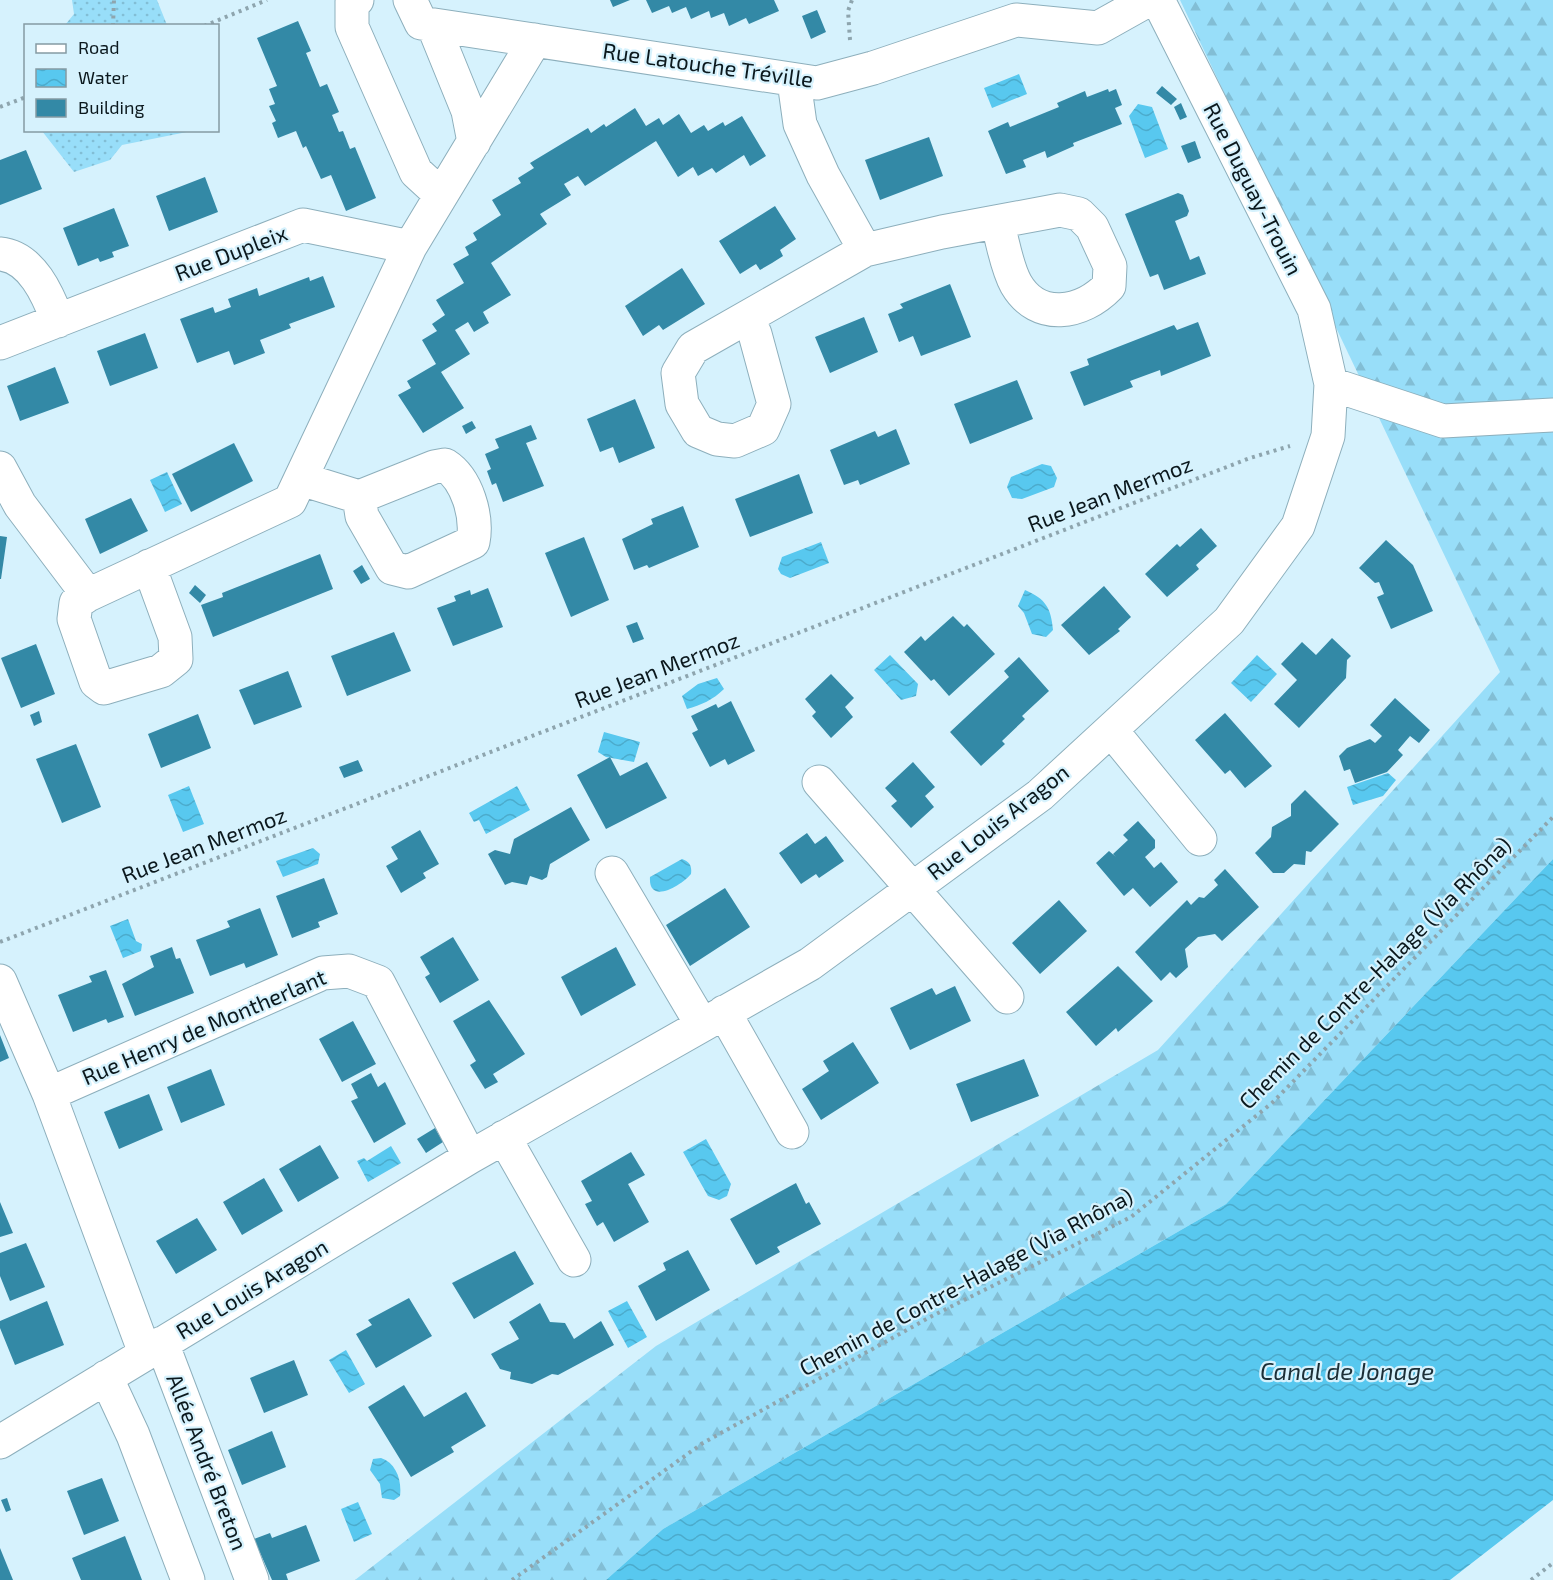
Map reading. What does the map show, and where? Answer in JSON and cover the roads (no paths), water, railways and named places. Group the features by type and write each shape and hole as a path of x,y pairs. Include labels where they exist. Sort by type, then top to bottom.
{"street":[{"path":"357,0 352,2 352,27 417,172 441,195"},
{"path":"410,0 421,23 433,25 468,111 474,142"},
{"name":"Rue Latouche Tréville","path":"433,25 817,83 1016,20 1098,28 1148,0"},
{"name":"Rue Duguay-Trouin","path":"1158,0 1314,309 1330,384"},
{"path":"150,566 175,637 176,659 161,671 104,688 96,682 74,618 76,603 88,595 150,566 290,501 410,247 535,40"},
{"path":"794,81 800,124 823,175 865,250"},
{"path":"748,318 865,250 996,222"},
{"name":"Rue Dupleix","path":"0,343 303,225 410,247"},
{"path":"0,254 9,255 31,270 50,299 58,321"},
{"path":"1330,384 1443,421 1553,416"},
{"name":"Rue Louis Aragon","path":"0,1442 470,1157 810,964 1040,795 1229,621 1299,526 1328,436 1330,384"},
{"path":"0,468 20,505 88,595"},
{"path":"301,478 359,497"},
{"path":"1111,730 1200,840"},
{"name":"Rue Louis Aragon","path":"819,782 1007,998"},
{"path":"612,873 792,1132"},
{"name":"Rue Henry de Montherlant","path":"49,1094 323,973 350,971 378,982 470,1157"},
{"path":"0,981 154,1348"},
{"path":"504,1137 574,1260"},
{"name":"Allée André Breton","path":"154,1348 252,1580"},
{"path":"106,1377 133,1435 188,1580"}],"water":[{"path":"1019,74 1027,94 992,108 984,88"},
{"path":"1138,104 1152,107 1168,149 1145,158 1129,116"},
{"path":"1042,464 1051,466 1057,478 1054,487 1022,499 1012,498 1007,487 1011,477"},
{"path":"167,472 182,504 165,512 150,480"},
{"path":"821,542 829,563 790,578 781,574 778,569 782,557"},
{"path":"1025,590 1043,601 1049,610 1053,630 1046,637 1032,634 1024,613 1018,606"},
{"path":"890,655 918,684 916,696 901,700 874,670"},
{"path":"1257,655 1277,674 1251,702 1231,683"},
{"path":"717,678 724,689 707,702 687,709 682,696 698,684"},
{"path":"604,732 640,742 634,762 606,757 598,752"},
{"path":"1388,773 1396,780 1383,796 1353,805 1347,787"},
{"path":"189,786 204,824 183,832 168,795"},
{"path":"517,786 530,810 486,834 479,820 474,822 469,813"},
{"path":"313,848 320,854 318,864 283,877 276,861"},
{"path":"682,859 690,865 691,874 674,887 660,892 654,890 650,877"},
{"name":"Canal de Jonage","path":"1553,859 1553,1500 1450,1580 606,1580 663,1529 1226,1204"},
{"path":"128,919 136,941 142,944 141,951 123,958 110,926"},
{"path":"706,1139 731,1184 727,1196 719,1200 708,1196 683,1152"},
{"path":"391,1146 401,1163 368,1182 357,1161 364,1158 367,1161"},
{"path":"627,1301 647,1337 628,1348 608,1311"},
{"path":"346,1350 365,1384 349,1393 329,1360"},
{"path":"381,1458 391,1464 399,1478 400,1496 394,1500 382,1498 380,1484 370,1470 373,1459"},
{"path":"358,1502 372,1534 354,1542 341,1509"}]}
